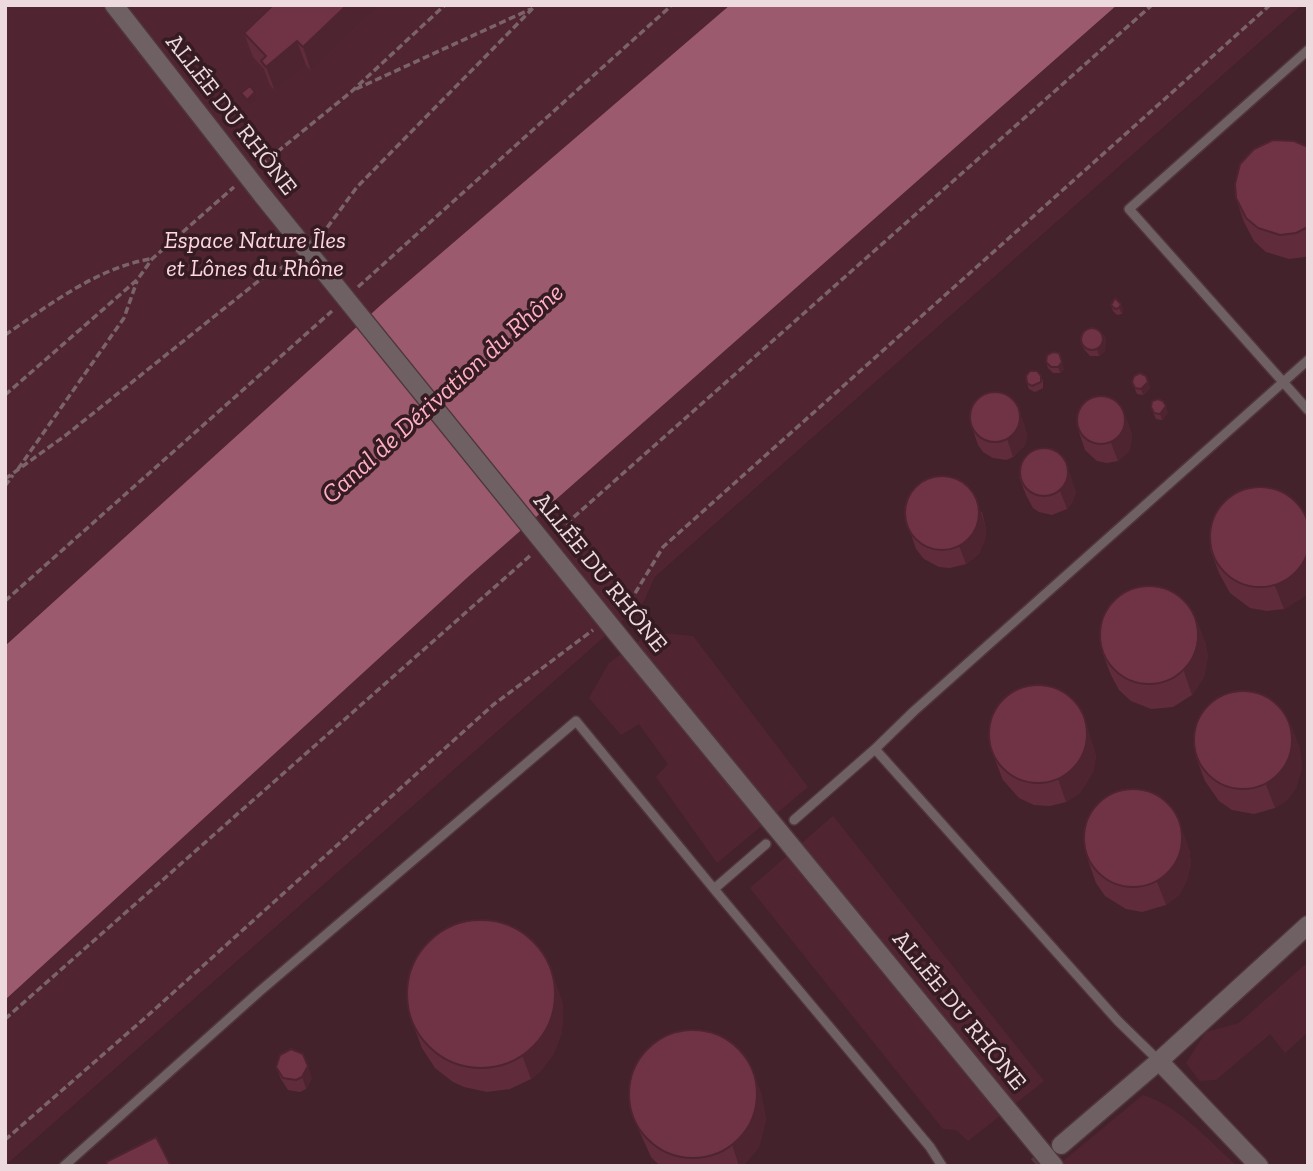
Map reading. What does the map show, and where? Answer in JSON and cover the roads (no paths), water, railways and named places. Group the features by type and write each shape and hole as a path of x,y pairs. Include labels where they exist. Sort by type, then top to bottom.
{"street":[{"name":"ALLÉE DU RHÔNE","path":"114,5 246,176 1054,1166"},
{"path":"1061,1145 1159,1061 1308,925"},
{"path":"1159,1061 1259,1166"}],"lane":[{"path":"1308,50 1129,209 1308,410"},
{"path":"794,820 1308,360"},
{"path":"64,1166 260,991 576,721 930,1147 942,1166"},
{"path":"875,749 1118,1021 1159,1061"},
{"path":"713,889 766,844"}],"water":[{"name":"Canal de Dérivation du Rhône","path":"730,5 1117,5 468,577 5,1000 5,646 382,304"}],"tunnel":[{"path":"1037,1166 1058,1147"}],"park label":[{"name":"Espace Nature Îles et Lônes du Rhône","path":"255,255"}]}
